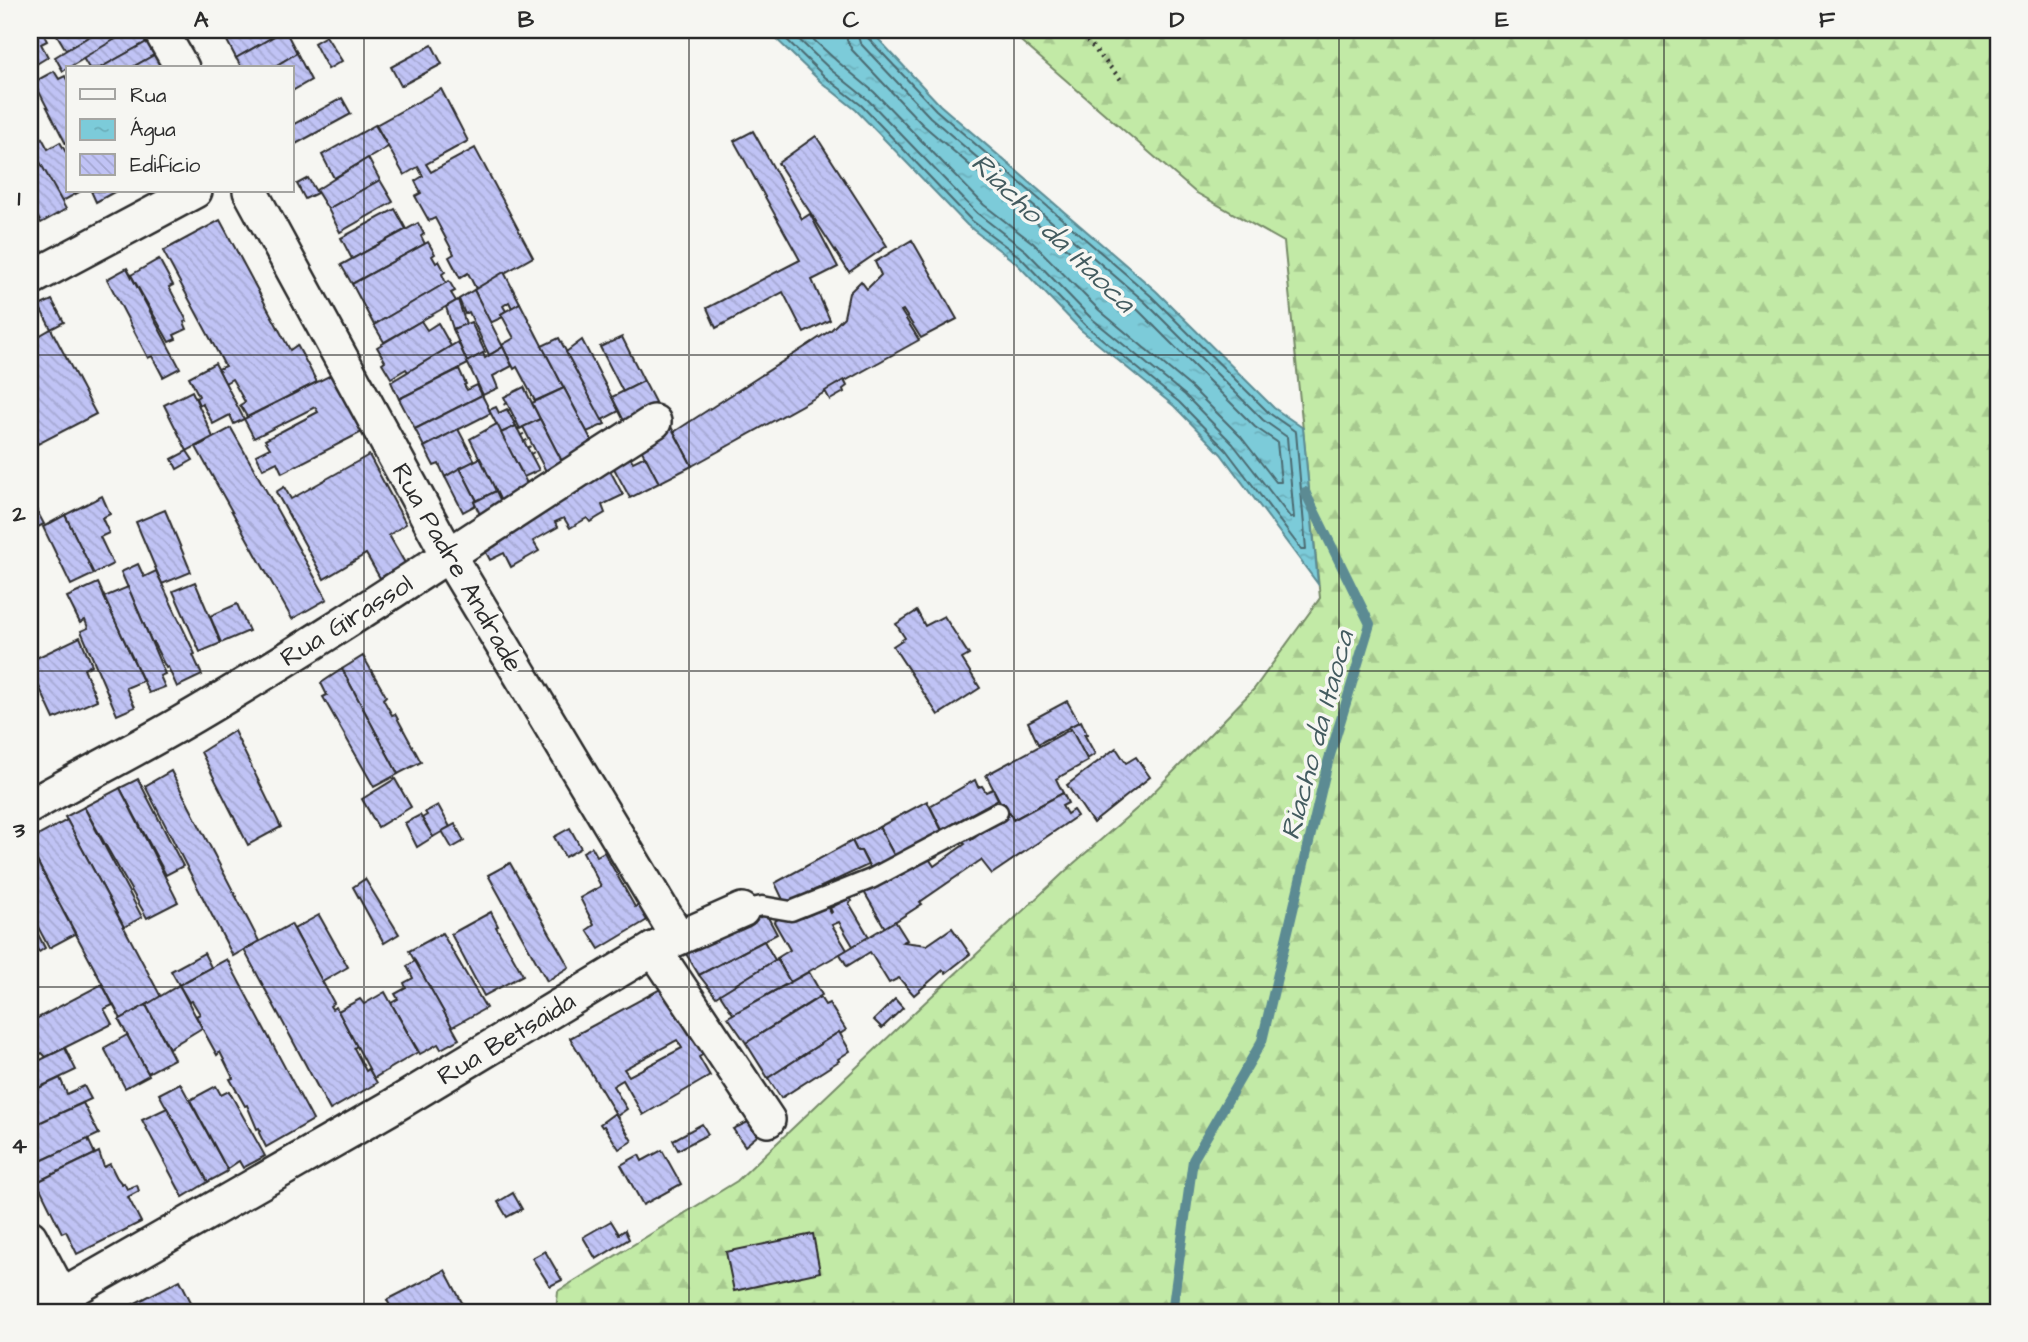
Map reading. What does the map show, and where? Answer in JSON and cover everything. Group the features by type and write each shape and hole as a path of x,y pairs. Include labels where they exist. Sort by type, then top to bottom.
{"street":[{"path":"160,30 181,66"},
{"path":"30,279 193,192"},
{"name":"Rua Padre Andrade","path":"251,192 449,556 768,1120"},
{"name":"Rua Girassol","path":"30,806 174,727 449,556 653,422"},
{"name":"Rua Betsaida","path":"30,1306 66,1304 666,943 742,910"},
{"path":"30,1237 66,1304"}],"lane":[{"name":"Rua Betsaida","path":"742,910 762,906 791,911 871,879 998,812"}],"path":[{"path":"1078,30 1123,82"},
{"path":"505,403 536,460 554,485"}],"green space":[{"path":"1008,30 1998,30 1998,1312 556,1312 558,1291 737,1181 1073,864 1142,804 1254,689 1320,598 1284,242 1195,192"}],"water":[{"path":"767,30 870,30 940,105 1156,291 1274,408 1303,428 1318,584 1221,454 1174,406 1081,330 1016,263 967,225 856,110 821,82"}],"building":[{"path":"30,30 41,30 47,41 41,44 48,57 30,68"},
{"path":"65,30 100,30 66,50 57,35"},
{"path":"100,30 131,30 71,66 66,66 63,71 55,57"},
{"path":"131,30 147,30 152,39 104,66 88,66 83,58"},
{"path":"228,30 285,30 236,58 223,33"},
{"path":"285,30 297,53 275,66 241,66 236,58"},
{"path":"326,36 342,61 328,69 314,43"},
{"path":"154,38 161,51 135,66 104,66"},
{"path":"432,45 442,64 401,86 391,67"},
{"path":"161,51 170,66 135,66"},
{"path":"297,53 311,80 294,90 294,66 275,66"},
{"path":"54,71 59,79 65,76 66,144 34,82"},
{"path":"441,89 468,141 426,164 431,172 475,148 533,257 476,289 468,273 460,278 449,257 454,254 435,218 429,221 415,196 421,193 415,181 423,176 418,167 404,175 376,125"},
{"path":"342,98 351,114 294,145 294,124"},
{"path":"375,125 388,147 334,178 322,155"},
{"path":"753,131 802,219 810,214 838,267 812,280 830,320 804,333 783,292 716,328 707,308 800,260 734,141"},
{"path":"816,136 887,246 849,272 778,163"},
{"path":"42,138 48,149 60,142 66,152 66,192 79,192 61,202 30,145"},
{"path":"30,144 66,209 41,223 30,204"},
{"path":"368,158 380,180 328,209 316,190"},
{"path":"308,178 317,193 305,199 297,184"},
{"path":"380,180 393,202 340,232 328,209"},
{"path":"91,192 114,192 96,202"},
{"path":"395,209 406,229 352,259 341,238"},
{"path":"220,220 290,350 297,345 317,382 247,417 240,405 245,402 232,379 225,383 218,369 225,366 163,251"},
{"path":"418,223 424,234 421,236 425,244 352,284 341,265"},
{"path":"912,240 957,319 921,338 903,310 901,311 919,340 692,466 674,432 831,330 844,317 849,293 861,281 867,289 881,275 875,262"},
{"path":"428,242 435,254 432,256 436,263 439,261 445,272 442,274 446,283 374,325 352,284"},
{"path":"159,259 173,285 169,287 187,321 184,322 187,329 174,335 176,339 169,342 131,275"},
{"path":"127,268 180,368 163,377 152,356 148,358 107,279"},
{"path":"504,272 520,303 512,308 509,302 503,306 506,311 501,314 503,317 490,323 474,290"},
{"path":"449,281 455,291 451,293 456,301 384,342 374,325"},
{"path":"474,290 503,347 489,355 469,312 465,314 459,299"},
{"path":"52,300 64,322 51,329 39,306"},
{"path":"458,300 466,324 453,329 446,307"},
{"path":"520,303 564,388 535,401 502,345 514,338 501,314"},
{"path":"421,321 427,330 438,323 451,346 408,372 406,369 391,378 377,347"},
{"path":"471,322 485,352 467,362 453,329"},
{"path":"51,329 96,414 38,444 30,429 30,341"},
{"path":"622,337 644,381 623,392 600,347"},
{"path":"559,338 605,424 587,432 542,346"},
{"path":"582,340 619,411 602,420 566,352"},
{"path":"458,342 468,364 399,399 391,382"},
{"path":"503,347 512,366 493,376 498,388 483,395 467,362 483,353 485,358"},
{"path":"215,363 244,419 234,424 230,415 213,424 202,403 199,405 196,398 199,396 189,377"},
{"path":"459,369 467,390 477,385 482,395 415,429 399,399"},
{"path":"333,374 362,432 282,473 277,462 263,469 256,455 270,448 265,440 318,412 315,407 254,438 244,419"},
{"path":"844,380 847,386 843,389 844,392 830,400 825,391"},
{"path":"644,381 656,404 624,421 612,397"},
{"path":"524,387 540,419 520,429 504,397"},
{"path":"564,388 594,445 562,462 532,403"},
{"path":"192,391 213,437 187,451 164,405"},
{"path":"482,395 491,413 424,447 415,429"},
{"path":"496,407 499,413 507,409 516,426 501,433 489,410"},
{"path":"540,419 566,469 549,477 523,427"},
{"path":"668,421 692,466 659,483 635,438"},
{"path":"497,424 533,495 505,510 470,439"},
{"path":"516,426 539,470 524,477 501,433"},
{"path":"231,428 327,599 292,619 196,447"},
{"path":"458,429 475,461 445,477 439,464 434,466 424,447"},
{"path":"187,451 193,460 177,469 172,459"},
{"path":"627,452 633,462 645,456 659,483 630,498 610,461"},
{"path":"369,455 406,524 389,535 405,563 380,578 366,554 324,579 276,492 284,487 291,499"},
{"path":"480,458 496,491 477,501 460,468"},
{"path":"604,459 623,495 602,505 605,513 590,522 587,518 570,528 564,518 555,522 558,527 533,541 539,551 511,567 504,553 490,560 479,539"},
{"path":"460,468 477,501 474,502 476,505 463,512 445,477"},
{"path":"496,491 505,510 483,521 474,502"},
{"path":"102,496 110,514 102,518 109,533 100,537 113,564 93,574 65,515"},
{"path":"30,498 44,524 30,531"},
{"path":"165,510 191,572 162,584 136,522"},
{"path":"65,515 94,574 71,585 43,527"},
{"path":"138,564 144,577 156,571 202,675 177,687 152,643 121,572"},
{"path":"195,582 221,643 200,652 173,591"},
{"path":"98,583 143,681 126,688 135,707 117,715 81,631 88,628 85,620 80,623 67,597"},
{"path":"128,587 165,674 160,676 165,687 149,693 104,597"},
{"path":"237,604 249,631 221,643 210,616"},
{"path":"917,611 925,626 944,616 969,655 962,659 980,688 938,715 893,646 905,638 896,624"},
{"path":"80,637 92,665 84,669 97,700 54,719 30,667 30,661"},
{"path":"363,656 386,696 383,699 392,715 395,714 421,762 398,774 342,669"},
{"path":"342,669 398,774 374,787 323,697 327,695 321,683"},
{"path":"1067,701 1079,722 1038,744 1028,722"},
{"path":"1081,721 1087,734 1084,734 1095,754 1087,759 1069,727"},
{"path":"1071,729 1088,761 1056,779 1063,793 1013,820 1010,813 1007,815 986,775"},
{"path":"234,731 281,827 248,845 201,752"},
{"path":"1116,748 1126,763 1136,757 1150,777 1093,823 1067,785"},
{"path":"171,771 259,941 233,956 145,786"},
{"path":"138,779 183,866 166,875 120,788"},
{"path":"395,779 411,807 378,827 362,799"},
{"path":"975,780 978,787 982,786 986,792 993,789 998,799 942,830 930,806"},
{"path":"120,788 178,902 147,918 84,807"},
{"path":"1063,793 1068,803 1062,806 1067,814 1073,810 1077,816 992,874 981,860 885,928 863,890 926,854 934,866 965,844 962,842 969,837 971,840 1010,813 1013,820"},
{"path":"927,801 942,831 912,847 913,850 895,857 879,827"},
{"path":"438,805 450,827 433,837 422,818 427,815 425,812"},
{"path":"84,807 142,917 124,927 65,817"},
{"path":"420,815 433,837 417,847 405,823"},
{"path":"67,820 161,997 121,1019 30,848 30,840"},
{"path":"455,824 464,841 452,848 442,831"},
{"path":"879,827 896,859 872,871 852,841"},
{"path":"570,828 581,848 565,857 554,837"},
{"path":"852,841 868,865 785,904 775,883"},
{"path":"592,847 597,856 604,852 635,907 641,904 649,919 599,949 587,930 594,925 580,898 601,886 583,852"},
{"path":"30,848 75,934 49,948 30,912"},
{"path":"510,863 569,967 547,981 488,875"},
{"path":"365,879 399,934 384,943 353,887"},
{"path":"850,898 852,901 849,903 869,937 853,946 839,922 832,925 847,950 790,982 777,958 790,950 774,922 784,915 787,919 799,912 802,918 827,907 831,913 830,908"},
{"path":"764,910 777,934 699,975 683,949"},
{"path":"491,912 498,926 496,927 523,975 484,996 451,934"},
{"path":"319,915 348,967 322,982 294,929"},
{"path":"30,919 45,948 39,952 36,947 30,950"},
{"path":"895,921 907,940 903,942 927,945 952,928 970,954 946,973 943,970 914,995 899,978 889,983 870,952 847,966 840,954"},
{"path":"291,924 334,1003 330,1006 332,1009 336,1007 357,1046 354,1048 366,1071 369,1069 377,1083 330,1110 244,950"},
{"path":"442,933 486,1008 452,1027 409,951"},
{"path":"764,941 775,960 716,997 699,975"},
{"path":"204,953 211,967 179,985 171,971"},
{"path":"227,959 313,1120 266,1147 259,1133 261,1131 257,1129 247,1105 245,1106 230,1079 233,1078 220,1052 217,1055 196,1016 200,1014 179,985"},
{"path":"777,959 790,982 733,1014 720,994"},
{"path":"415,961 459,1039 441,1049 438,1044 420,1054 391,1003 398,999 395,994 406,988 404,983 413,978 407,966"},
{"path":"809,972 822,995 746,1043 728,1017"},
{"path":"102,984 113,1005 104,1009 112,1024 46,1057 42,1053 30,1059 30,1022"},
{"path":"179,985 202,1028 169,1048 146,1005"},
{"path":"664,987 706,1053 699,1057 710,1076 643,1115 623,1080 613,1086 627,1109 617,1116 570,1038","holes":["677,1040 682,1048 629,1076 624,1069"]},
{"path":"385,992 418,1052 374,1078 338,1011 360,999 364,1004"},
{"path":"820,997 825,1005 829,1003 846,1030 768,1078 746,1043"},
{"path":"895,999 903,1008 882,1028 874,1020"},
{"path":"146,1005 174,1059 148,1073 119,1020"},
{"path":"839,1032 850,1051 781,1098 768,1078"},
{"path":"127,1035 149,1075 125,1088 104,1048"},
{"path":"65,1048 76,1070 30,1092 30,1065"},
{"path":"60,1078 67,1094 84,1086 91,1099 30,1127 30,1092"},
{"path":"180,1083 228,1171 208,1182 159,1094"},
{"path":"216,1086 221,1095 229,1091 265,1156 243,1168 239,1161 227,1169 190,1100"},
{"path":"83,1103 99,1134 30,1166 30,1127"},
{"path":"167,1108 208,1182 183,1197 142,1120"},
{"path":"615,1113 632,1141 619,1149 600,1124"},
{"path":"748,1122 757,1136 745,1146 733,1129"},
{"path":"702,1124 708,1134 678,1150 673,1140"},
{"path":"88,1139 95,1154 37,1182 30,1166"},
{"path":"662,1150 681,1184 643,1205 621,1165 639,1155 642,1161"},
{"path":"99,1152 104,1167 110,1164 127,1189 137,1185 139,1191 128,1197 141,1222 77,1254 66,1231 62,1233 37,1182"},
{"path":"513,1193 522,1209 507,1217 498,1202"},
{"path":"611,1221 619,1234 625,1230 629,1239 596,1259 583,1237"},
{"path":"813,1234 820,1272 734,1291 726,1252"},
{"path":"545,1251 562,1280 550,1286 532,1258"},
{"path":"445,1270 467,1312 393,1312 387,1300"},
{"path":"180,1280 196,1312 118,1312"}],"waterway":[{"name":"Riacho da Itaoca","path":"1172,1312 1193,1160 1262,1041 1328,762 1370,624 1305,492"}]}
